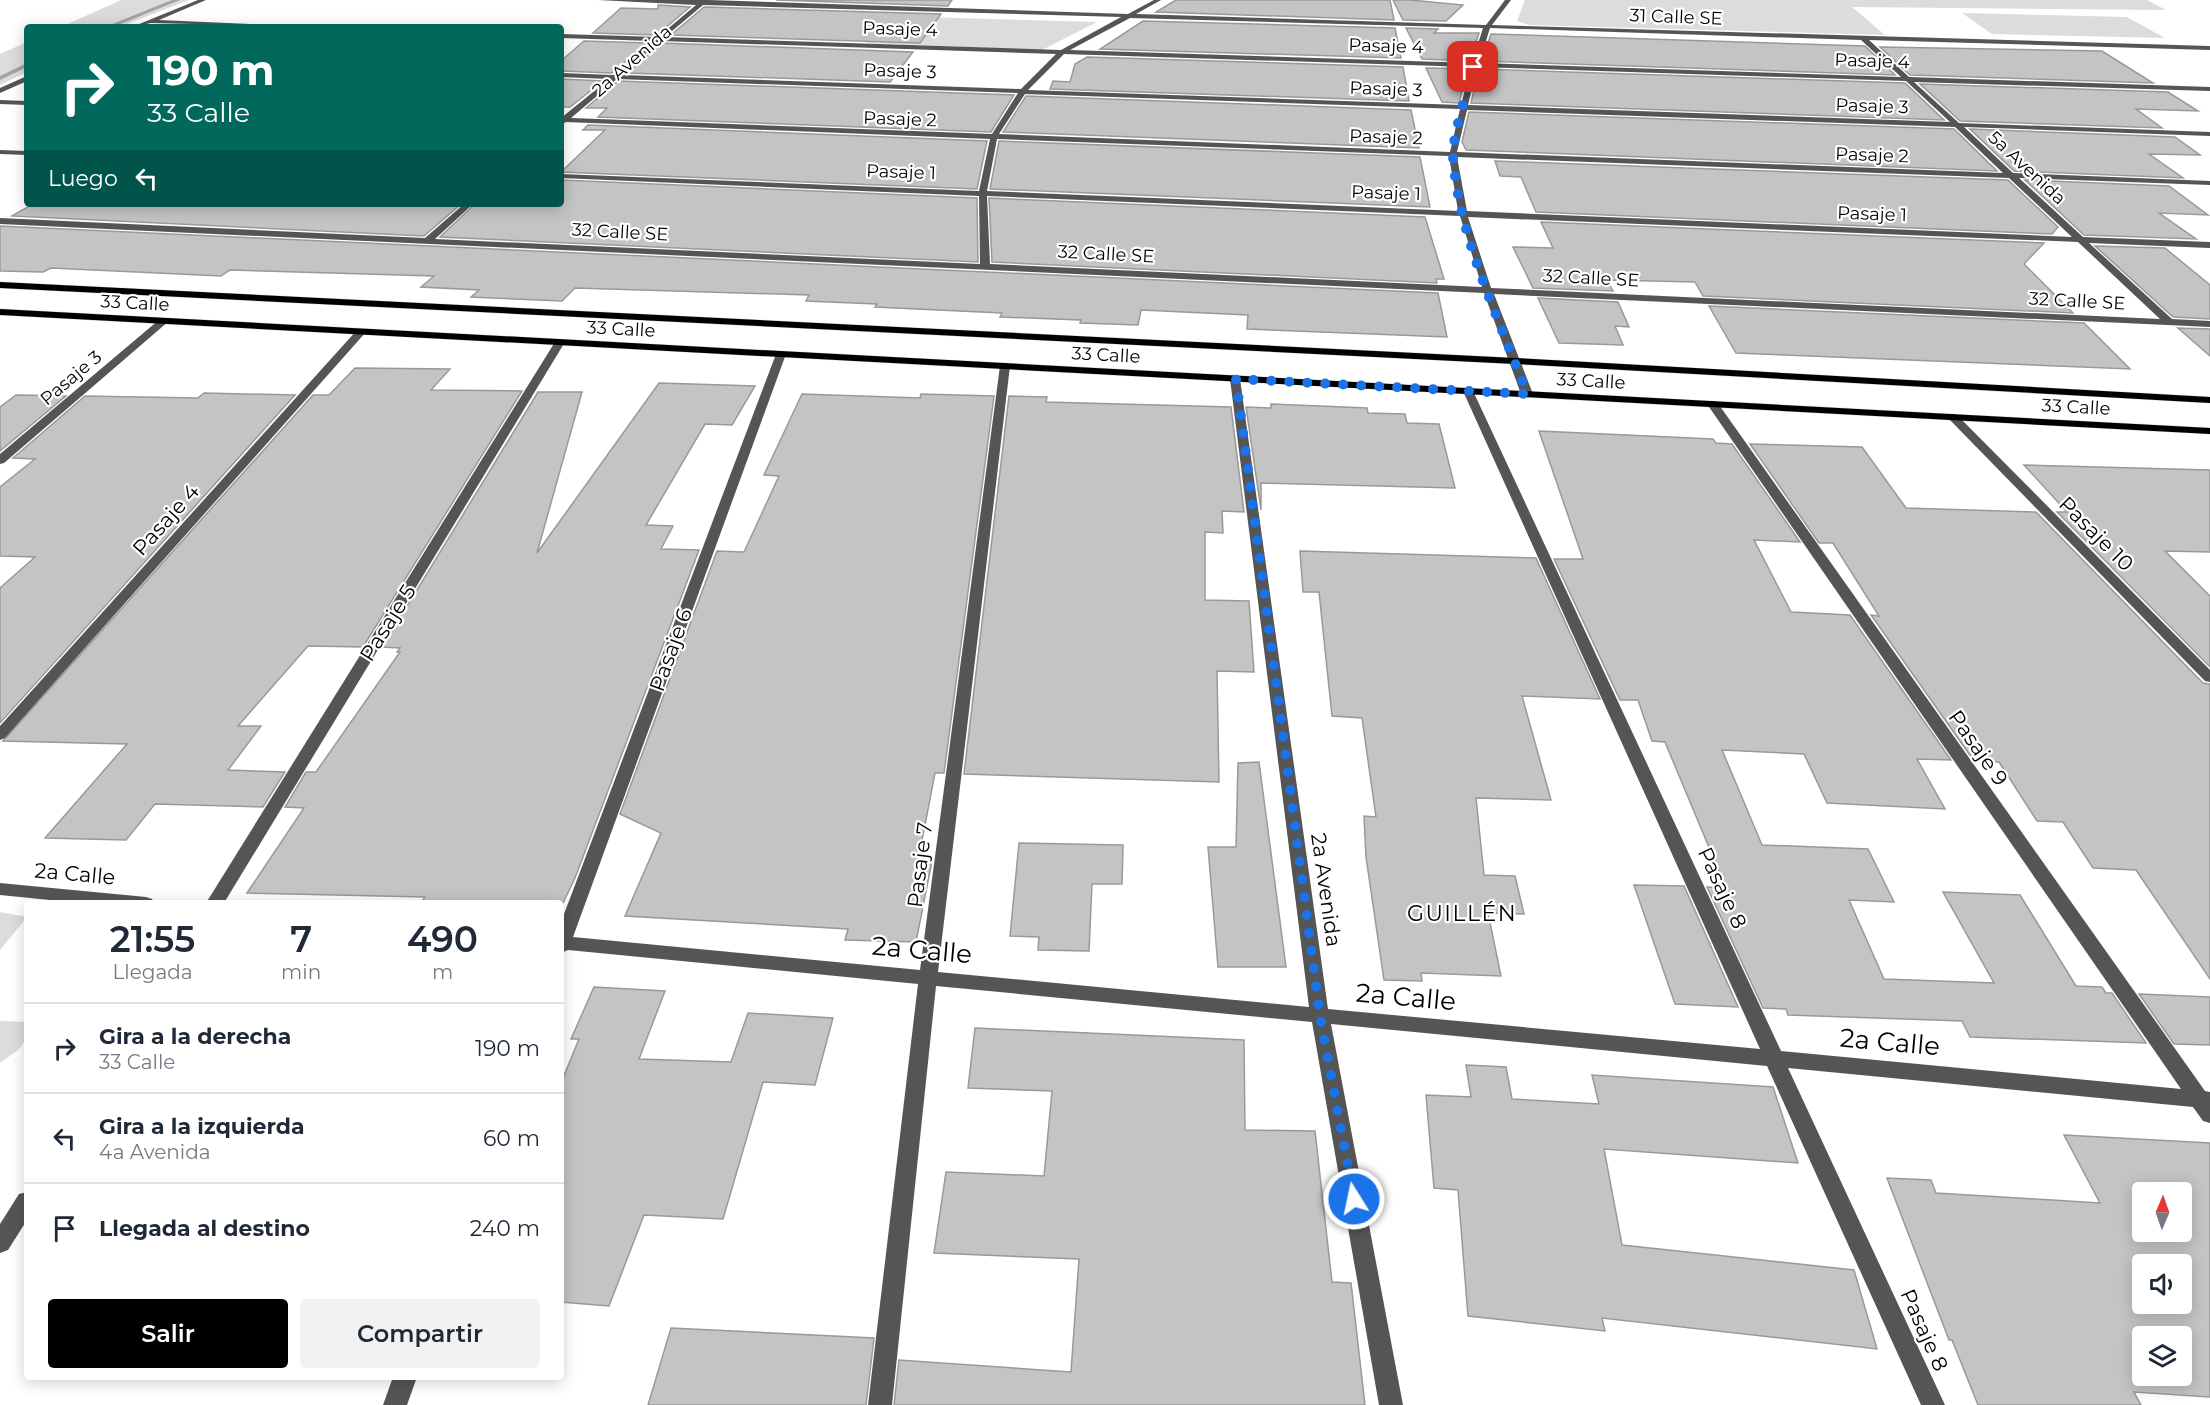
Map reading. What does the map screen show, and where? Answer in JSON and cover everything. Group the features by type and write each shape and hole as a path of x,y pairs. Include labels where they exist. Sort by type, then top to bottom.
{"main road":[{"name":"33 Calle","path":"0,285 1515,361 2210,400"},
{"name":"33 Calle","path":"0,312 2210,431"}],"street":[{"path":"142,24 203,0"},
{"name":"31 Calle SE","path":"601,0 2210,48"},
{"path":"985,265 983,192 994,138 1023,91 1062,52 1158,0"},
{"path":"1508,0 1487,27 1473,67 1453,154 1462,213 1487,289 1527,394"},
{"name":"2a Avenida","path":"564,119 703,2"},
{"path":"149,21 232,24"},
{"name":"Pasaje 4","path":"564,36 2210,89"},
{"name":"5a Avenida","path":"1863,38 2169,322"},
{"name":"Pasaje 3","path":"564,75 2210,134"},
{"path":"0,92 24,80"},
{"path":"0,102 24,103"},
{"name":"Pasaje 2","path":"564,121 2210,183"},
{"path":"0,152 24,153"},
{"name":"Pasaje 1","path":"564,176 2210,245"},
{"path":"428,240 466,207"},
{"name":"32 Calle SE","path":"0,220 2210,324"},
{"name":"Pasaje 3","path":"0,460 164,321"},
{"name":"Pasaje 4","path":"0,735 361,332"},
{"name":"Pasaje 5","path":"217,900 560,342"},
{"name":"Pasaje 6","path":"564,936 781,354"},
{"name":"Pasaje 7","path":"880,1405 928,978 1005,366"},
{"name":"2a Avenida","path":"1236,379 1320,1016 1391,1405"},
{"name":"Pasaje 8","path":"1468,391 1934,1405"},
{"name":"Pasaje 9","path":"1713,404 2204,1099 2210,1114"},
{"name":"Pasaje 10","path":"1953,417 2210,678"},
{"name":"2a Calle","path":"0,889 115,900"},
{"name":"2a Calle","path":"564,944 2204,1099"},
{"path":"0,1243 24,1206"},
{"path":"395,1405 404,1380"}],"shaded area":[{"path":"121,0 189,0 127,24 68,24"},
{"path":"1525,0 2147,0 2166,10 1852,7 1885,35 1529,25 1517,21"},
{"path":"1962,13 2127,17 2165,38 1992,34"},
{"path":"890,16 1097,22 1042,50 866,43"},
{"path":"24,43 24,73 0,85 0,54"},
{"path":"0,912 24,916 24,921 0,950"},
{"path":"0,1021 24,1022 24,1040 21,1047 0,1063"}],"building":[{"path":"776,0 952,0 948,6"},
{"path":"1176,0 1390,0 1394,20 1156,12"},
{"path":"1393,0 1463,5 1446,21 1403,20"},
{"path":"658,5 690,7 657,35 593,33 621,8 658,9"},
{"path":"704,7 941,14 920,43 671,35"},
{"path":"1143,21 1395,28 1401,58 1100,49"},
{"path":"1406,28 1438,29 1434,33 1479,33 1470,61 1422,59"},
{"path":"1491,34 1865,46 1895,75 1482,61"},
{"path":"584,41 647,43 612,73 564,71 564,58"},
{"path":"662,43 913,52 890,82 627,73"},
{"path":"1880,47 2102,51 2153,83 1910,75"},
{"path":"1087,57 1403,67 1409,101 1050,89 1053,81 1070,82 1075,64"},
{"path":"1426,68 1468,69 1459,103 1442,102"},
{"path":"1479,69 1905,83 1944,120 1471,103"},
{"path":"564,79 603,81 570,107 564,107"},
{"path":"618,81 1014,95 991,132 598,117 607,108 586,108"},
{"path":"1920,84 2168,92 2198,111 2136,109 2162,128 1960,121"},
{"path":"1026,96 1411,110 1419,148 1003,132"},
{"path":"1469,112 1954,129 1997,171 1466,150 1462,142"},
{"path":"588,125 987,141 977,189 564,172 564,169 605,130 583,130"},
{"path":"1970,129 2175,137 2200,155 2149,154 2183,178 2014,171"},
{"path":"999,141 1420,157 1430,207 990,189"},
{"path":"1495,161 2008,180 2058,227 2052,234 1536,212 1521,177 1500,176"},
{"path":"564,180 977,198 978,262 440,237 472,207 564,207"},
{"path":"2025,180 2169,186 2208,215 2159,213 2196,239 2084,235"},
{"path":"989,198 1425,217 1444,279 1436,279 1437,283 992,262"},
{"path":"28,207 458,207 424,236 12,216"},
{"path":"1541,222 2044,243 2024,264 2073,313 1703,296 1695,282 1607,280 1613,291 1533,288 1513,247 1553,248"},
{"path":"0,226 1438,293 1447,337 1247,329 1248,315 1141,310 1138,325 1080,323 1081,320 1000,317 1002,313 806,301 809,295 575,288 562,301 471,297 479,290 421,287 434,276 230,270 221,276 51,268 43,272 0,271"},
{"path":"2095,246 2165,248 2210,285 2210,319 2173,317"},
{"path":"1538,298 1618,302 1629,327 1615,326 1623,345 1559,343"},
{"path":"1709,306 2084,323 2130,369 1736,353"},
{"path":"2178,328 2210,329 2210,356"},
{"path":"355,368 450,369 431,390 522,391 363,647 308,646 238,726 261,726 228,770 285,772 263,807 155,804 126,840 45,838 127,744 3,741 313,395 329,395"},
{"path":"659,383 755,386 732,425 705,424 646,525 673,526 661,549 699,550 575,878 564,901 423,900 425,897 247,893 304,808 285,807 306,772 316,772 400,652 397,652 400,648 382,647 538,392 582,392 537,553"},
{"path":"204,393 295,395 0,723 0,588 35,557 0,556 0,487 35,459 13,458 85,396 198,398"},
{"path":"802,394 920,398 921,394 994,396 944,773 935,773 918,861 932,861 916,942 845,940 848,929 625,916 661,833 620,814 717,551 744,552 779,476 764,475"},
{"path":"16,395 66,396 0,451 0,407"},
{"path":"1009,396 1047,397 1046,402 1231,407 1244,512 1222,511 1223,533 1205,532 1205,600 1249,601 1254,672 1217,671 1219,782 964,774"},
{"path":"1271,404 1367,408 1368,413 1405,414 1407,423 1439,424 1455,488 1261,483 1261,510 1246,407 1271,408"},
{"path":"1539,431 1713,439 1716,443 1732,444 1800,542 1754,540 1791,612 1850,615 1951,760 1917,759 1945,809 1827,803 1804,754 1722,750 1762,845 1868,849 1894,902 1849,900 1884,979 1994,983 1943,892 2020,895 2076,986 2102,987 2106,993 2112,993 2146,1043 1970,1037 1962,1021 1788,1015 1786,1009 1763,1008 1707,887 1726,888 1665,742 1652,741 1638,700 1620,700 1554,559 1583,559"},
{"path":"1750,444 1862,447 1906,508 2036,512 2203,683 2210,684 2210,979 2136,870 2093,868 2063,822 2037,821 1999,762 1974,761 1871,615 1879,616 1833,543 1819,543"},
{"path":"2024,465 2210,470 2210,552 2165,551 2210,596 2210,667 2057,512 2067,512"},
{"path":"1300,551 1536,558 1600,699 1522,696 1551,800 1476,798 1484,875 1515,876 1524,914 1488,913 1501,976 1421,973 1422,981 1384,980 1366,857 1364,816 1376,817 1362,718 1332,716 1319,592 1303,592"},
{"path":"1259,762 1286,967 1218,967 1208,847 1236,847 1238,763"},
{"path":"1019,843 1123,845 1122,884 1092,884 1089,951 1038,950 1039,937 1010,936"},
{"path":"1634,885 1684,886 1738,1007 1675,1004"},
{"path":"594,987 665,991 639,1059 731,1062 748,1013 833,1018 815,1085 763,1082 723,1219 644,1215 609,1306 564,1302 564,1076 579,1039 571,1039"},
{"path":"2139,994 2210,997 2210,1045 2174,1044"},
{"path":"975,1028 1244,1040 1245,1130 1315,1131 1332,1282 1351,1283 1365,1405 894,1405 899,1360 1071,1372 1079,1259 934,1253 946,1172 1044,1176 1052,1091 968,1088"},
{"path":"1466,1065 1506,1067 1512,1099 1599,1104 1592,1075 1773,1087 1798,1163 1604,1149 1622,1245 1854,1270 1877,1349 1602,1318 1605,1331 1468,1316 1458,1190 1434,1188 1426,1095 1471,1097"},
{"path":"2064,1135 2210,1143 2210,1397 2134,1392 2141,1405 1978,1405 1952,1340 1949,1340 1887,1178 1931,1180 1936,1193 2100,1203"},
{"path":"671,1328 874,1338 866,1405 648,1405"}],"waterway":[{"path":"116,24 177,0"},
{"path":"0,78 24,66"}],"district":[{"name":"GUILLÉN","path":"1462,913"}],"route":[{"path":"1354,1199 1320,1016 1236,379 1527,394 1487,289 1462,213 1453,154 1473,67"}]}
